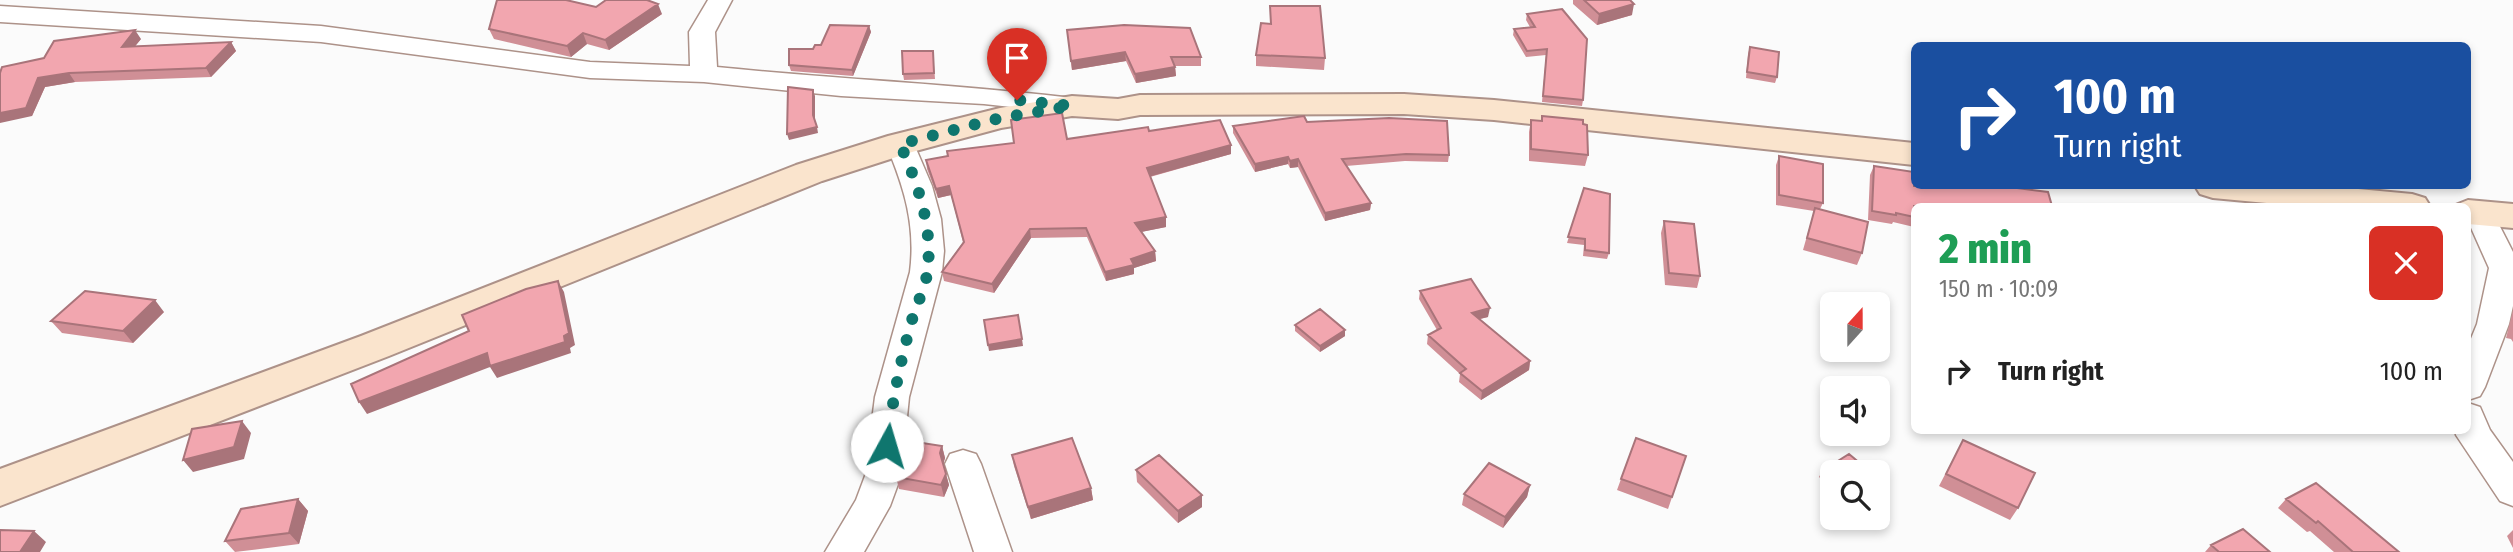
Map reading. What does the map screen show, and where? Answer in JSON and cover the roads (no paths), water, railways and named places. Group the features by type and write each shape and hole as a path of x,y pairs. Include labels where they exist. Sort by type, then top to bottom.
{"street":[{"path":"704,74 702,32 720,0"},
{"path":"0,14 321,34 590,70 704,74 841,88 984,96 1072,106 1118,109 1140,105 1404,104 1494,110 1911,154"},
{"path":"0,488 375,346 809,173 900,144 1000,118 1072,106"},
{"path":"844,552 870,511 883,476 892,397 912,318 927,274 928,230 914,176 900,144"},
{"path":"2243,189 2382,203"},
{"path":"2471,379 2493,324 2505,268 2486,214"},
{"path":"2471,426 2474,435 2513,491"},
{"path":"963,464 993,552"}]}
